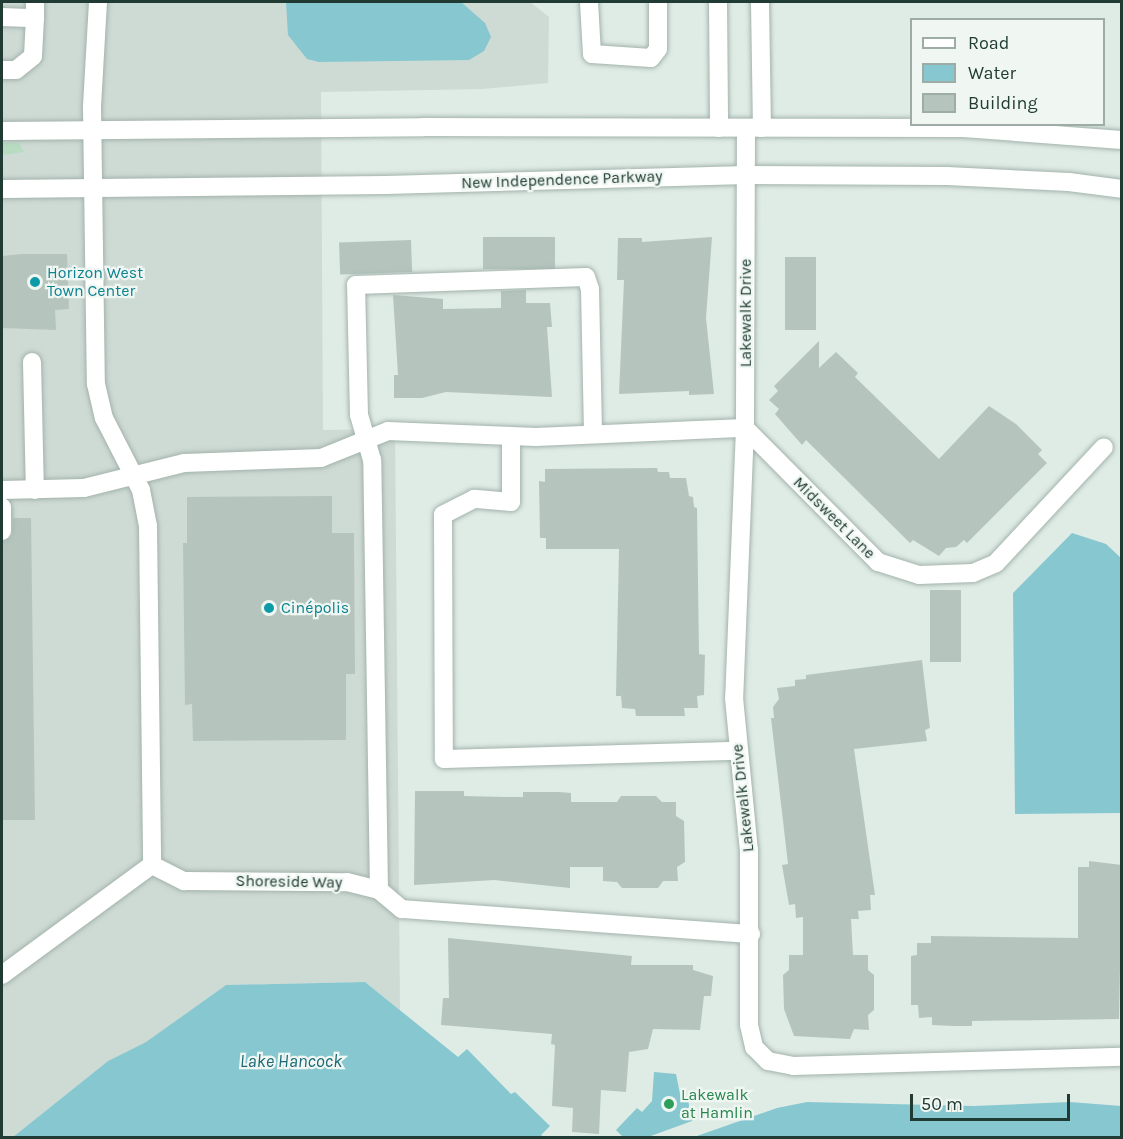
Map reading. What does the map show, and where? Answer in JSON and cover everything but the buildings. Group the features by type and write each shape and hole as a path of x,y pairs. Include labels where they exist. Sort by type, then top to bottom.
{"street":[{"path":"2,975 152,866 149,538 141,490 104,418 96,384 92,130 98,2"},
{"path":"589,2 592,54 641,58 657,53 658,2"},
{"path":"718,2 719,128"},
{"name":"Lakewalk Drive","path":"760,2 754,128 747,175 745,428 734,675 738,751 749,850 750,1036 768,1061 793,1066 1122,1057"},
{"path":"2,17 35,10 33,56 16,70 2,70"},
{"path":"2,131 963,128 1122,140"},
{"name":"New Independence Parkway","path":"2,189 386,185 747,175 947,176 1122,189"},
{"path":"379,890 372,460 359,415 356,285 586,278 590,288 593,434"},
{"path":"32,362 35,490"},
{"path":"2,490 84,488 132,473 184,463 321,458 366,439 401,430 511,436 745,428"},
{"name":"Midsweet Lane","path":"745,428 878,562 919,575 974,573 996,563 1104,447"},
{"path":"511,436 511,502 474,499 442,515 444,759 738,751"},
{"path":"2,507 2,531"},
{"name":"Shoreside Way","path":"152,866 184,881 347,882 379,890 402,909 751,934"}],"shaded area":[{"path":"2,2 530,2 549,17 548,83 482,89 321,92 323,430 395,429 400,1010 365,982 226,985 146,1042 108,1061 13,1137 2,1138"}],"green space":[{"path":"2,143 19,143 24,152 2,155"}],"water":[{"path":"286,2 461,2 485,23 491,37 484,51 469,60 319,62 307,59 288,35"},
{"path":"1072,533 1106,544 1121,558 1121,813 1015,814 1013,593"},
{"name":"Lake Hancock","path":"365,982 458,1057 467,1049 511,1094 515,1092 550,1126 541,1135 544,1137 13,1137 108,1061 146,1042 226,985"},
{"name":"Lakewalk at Hamlin","path":"654,1072 676,1074 681,1099 688,1100 692,1121 648,1137 623,1137 616,1130 637,1108 642,1112 652,1101"},
{"path":"807,1102 974,1106 1070,1102 1121,1106 1121,1137 694,1137 777,1108"}],"place":[{"name":"Horizon West Town Center","path":"35,282"},
{"name":"Cinépolis","path":"269,608"},
{"name":"Lakewalk at Hamlin","path":"669,1104"}]}
